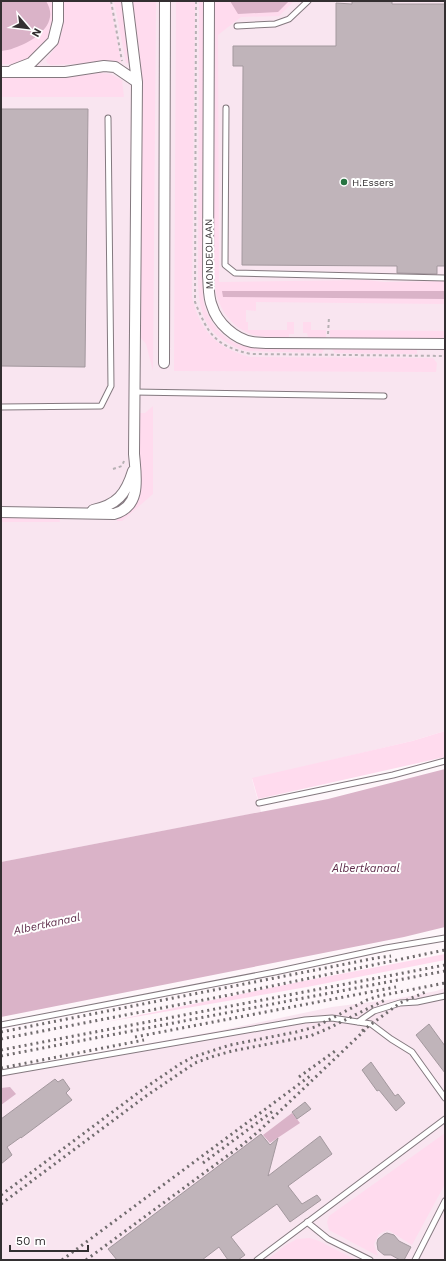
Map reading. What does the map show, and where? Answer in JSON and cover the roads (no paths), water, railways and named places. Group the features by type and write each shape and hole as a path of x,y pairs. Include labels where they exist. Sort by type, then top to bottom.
{"street":[{"path":"5,72 31,63 53,41 58,21 58,1"},
{"path":"1,512 79,513 102,508 110,505 118,499 127,489 135,465 134,392 137,82 127,1"},
{"path":"164,363 165,1"},
{"name":"MONDEOLAAN","path":"209,1 208,276 212,306 217,317 233,333 251,342 445,344"},
{"path":"5,72 65,72 104,66 115,67 137,82"}],"lane":[{"path":"237,26 275,24 289,19 308,1"},
{"path":"226,108 225,265 235,273 445,278"},
{"path":"1,407 101,406 111,386 108,118"},
{"path":"134,392 384,396"},
{"path":"259,803 393,775 445,761"},
{"path":"1,1025 275,972 386,948 445,938"},
{"path":"358,1022 374,1011 400,1003 417,1002 445,996"},
{"path":"1,1073 305,1020 332,1018 371,1024 412,1052 445,1098"},
{"path":"257,1260 445,1119"},
{"path":"415,1260 445,1201"},
{"path":"307,1222 328,1239 370,1260"}],"water":[{"path":"1,1 46,1 50,9 50,17 43,31 36,37 21,45 12,49 1,51"},
{"path":"230,1 289,1 278,12 238,14"},
{"path":"222,291 445,291 445,299 223,297"},
{"name":"Albertkanaal","path":"445,769 445,927 404,937 1,1017 1,862 328,799"},
{"path":"10,1087 16,1094 1,1105 1,1088"},
{"path":"292,1113 300,1123 270,1143 263,1135"}],"railway":[{"path":"1,1039 224,996 445,950"},
{"path":"1,1032 391,956"},
{"path":"1,1050 445,965"},
{"path":"1,1056 445,971"},
{"path":"1,1195 142,1090 193,1057 230,1045 315,1027 367,1000 379,996 445,983"},
{"path":"135,1037 396,987"},
{"path":"362,1031 400,1003 428,991"},
{"path":"1,1204 146,1096 195,1063 232,1051 310,1036 385,1000"},
{"path":"86,1260 259,1131 366,1029"},
{"path":"1,1068 144,1040"},
{"path":"299,1077 338,1049"},
{"path":"62,1260 310,1076"},
{"path":"203,1163 273,1111"}],"place":[{"name":"H.Essers","path":"344,182"}]}
